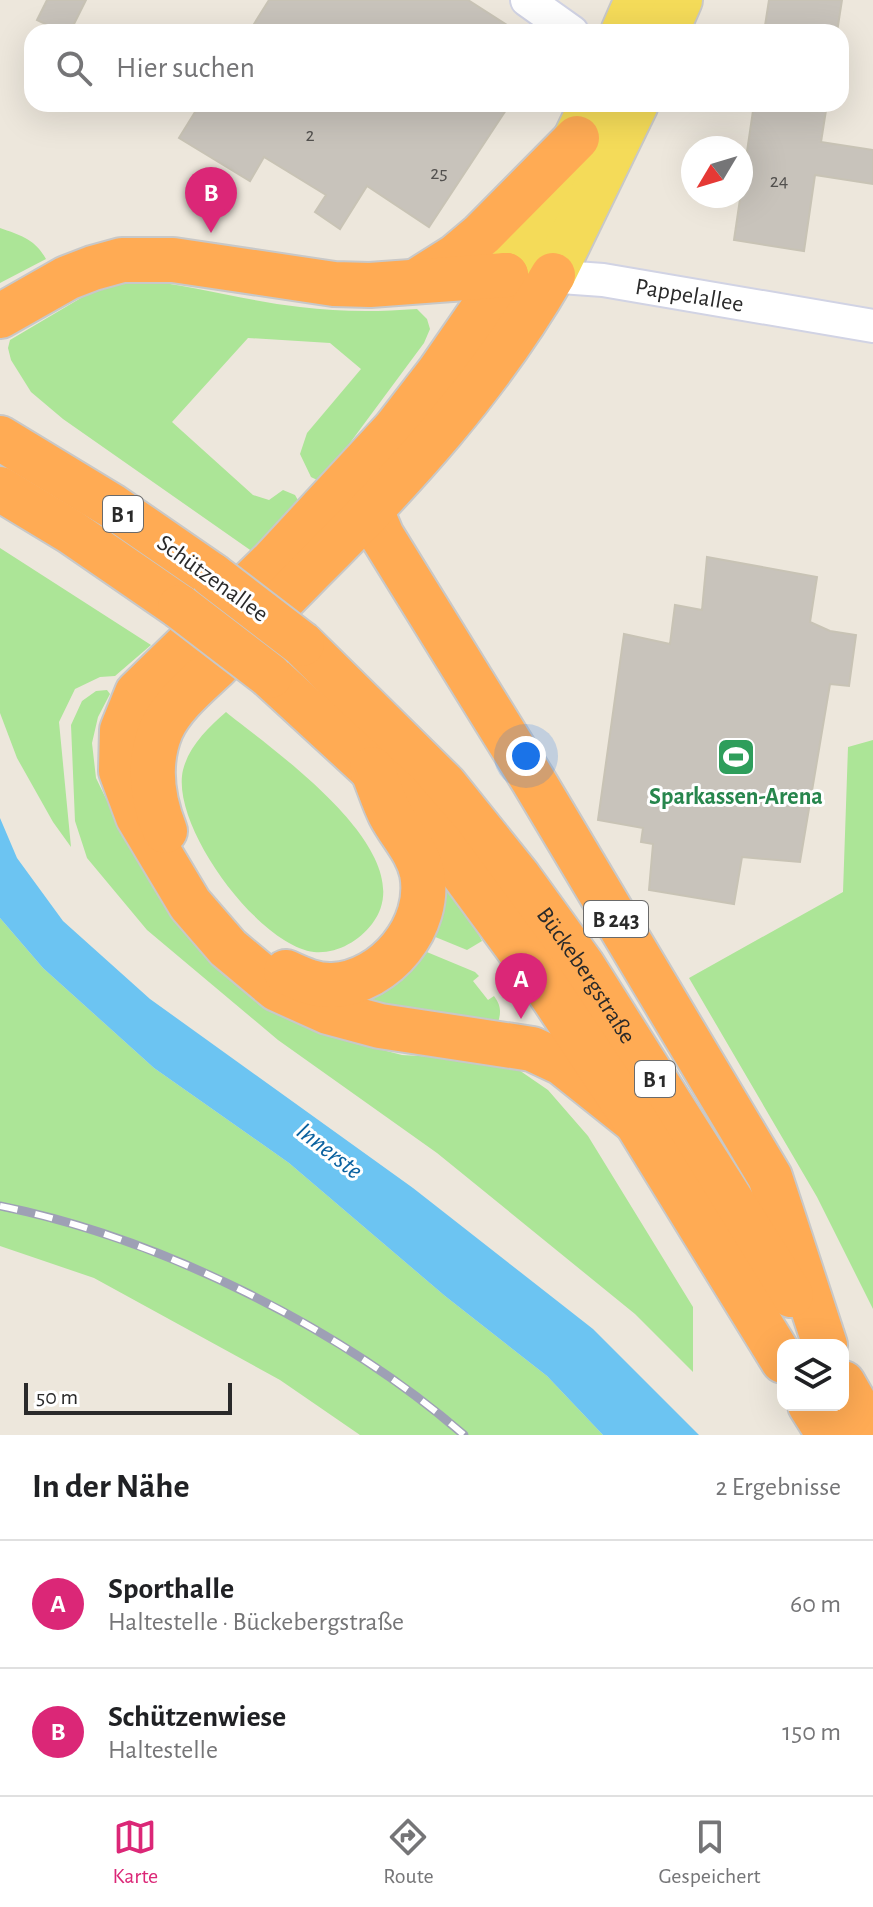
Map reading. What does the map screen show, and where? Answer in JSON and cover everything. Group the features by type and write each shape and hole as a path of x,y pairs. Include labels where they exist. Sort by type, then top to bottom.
{"highway":[{"path":"417,280 456,256 482,234 584,121"},
{"path":"0,316 67,278 122,260 173,260 334,284 370,285 506,275"},
{"path":"506,275 395,429 273,561 137,693 122,730 121,771 131,804 164,865 190,904 228,948 277,989 328,1012 380,1026 532,1049 562,1063 636,1122"},
{"path":"372,769 390,814 419,862 423,884 420,912 411,934 384,966 344,984 319,984 287,972 261,955 226,922 201,891 164,830 155,800 153,768 162,728 176,708 371,510 463,407 527,320 553,275"},
{"name":"Schützenallee","path":"0,438 112,506 212,575 302,644"},
{"name":"Schützenallee","path":"0,489 71,532 180,607 270,676"},
{"name":"B 243","path":"371,510 382,536 770,1177 821,1339"},
{"name":"Bückebergstraße","path":"302,644 445,785 533,897 637,1050 819,1339"},
{"name":"Bückebergstraße","path":"270,676 396,792 451,857 544,984 636,1122 777,1351"},
{"path":"849,1393 873,1435"},
{"path":"814,1411 829,1435"}],"main road":[{"path":"626,24 637,0"},
{"path":"670,24 680,0"},
{"path":"553,275 632,112"},
{"path":"506,275 584,121"}],"street":[{"path":"527,0 561,24"},
{"name":"Pappelallee","path":"506,275 553,275 603,280 873,326"}],"green space":[{"path":"0,228 32,242 46,259 0,283"},
{"path":"135,280 315,309 417,309 427,319 430,329 424,343 321,482 311,477 300,454 307,433 361,369 330,343 248,338 172,422 253,495 269,500 283,490 295,495 299,502 253,552 63,419 31,392 11,360 10,340 91,292"},
{"path":"0,548 151,645 115,676 100,677 75,689 59,722 71,847 53,822 17,758 0,713"},
{"path":"107,690 110,694 98,717 92,743 96,778 113,813 179,918 258,997 332,1037 402,1055 470,1059 516,1068 548,1090 588,1136 693,1307 693,1372 635,1314 437,1153 278,1040 147,930 87,858 75,821 71,725 82,701 96,691"},
{"path":"226,712 306,777 336,806 361,836 378,867 383,896 372,924 346,946 314,952 292,944 268,928 245,906 204,850 190,821 183,793 183,770 194,745"},
{"path":"873,740 873,1309 817,1197 689,978 843,892 848,747"},
{"path":"438,877 464,905 482,941 467,950 428,934"},
{"path":"0,918 43,968 154,1068 289,1163 445,1296 547,1376 603,1435 360,1435 280,1380 94,1278 0,1246"},
{"path":"422,950 479,976 473,981 488,1000 494,996 500,1007 497,1026 352,1001"}],"water":[{"name":"Innerste","path":"0,818 17,858 63,921 150,999 413,1188 593,1329 699,1435 603,1435 547,1376 445,1296 289,1163 154,1068 43,968 0,918"}],"building":[{"path":"47,0 86,0 74,24 45,24 37,20"},
{"path":"269,0 468,0 506,24 254,24"},
{"path":"769,0 842,0 838,24 765,24"},
{"path":"195,112 505,112 429,227 367,186 340,229 315,212 326,195 264,157 250,181 179,138"},
{"path":"753,112 826,112 821,142 873,150 873,184 815,175 804,251 734,240 739,208 753,208 753,136 749,136"},
{"name":"Sparkassen-Arena","path":"707,557 817,577 810,622 830,631 856,635 849,686 830,684 800,862 742,857 734,904 649,890 653,844 641,842 643,828 598,820 624,634 670,644 675,605 702,610"}],"railway":[{"path":"0,1206 123,1240 246,1292 362,1359 464,1435"}],"place":[{"name":"Schützenwiese","path":"211,233"},
{"name":"Sparkassen-Arena","path":"736,757"},
{"name":"Sporthalle","path":"521,1019"}]}
